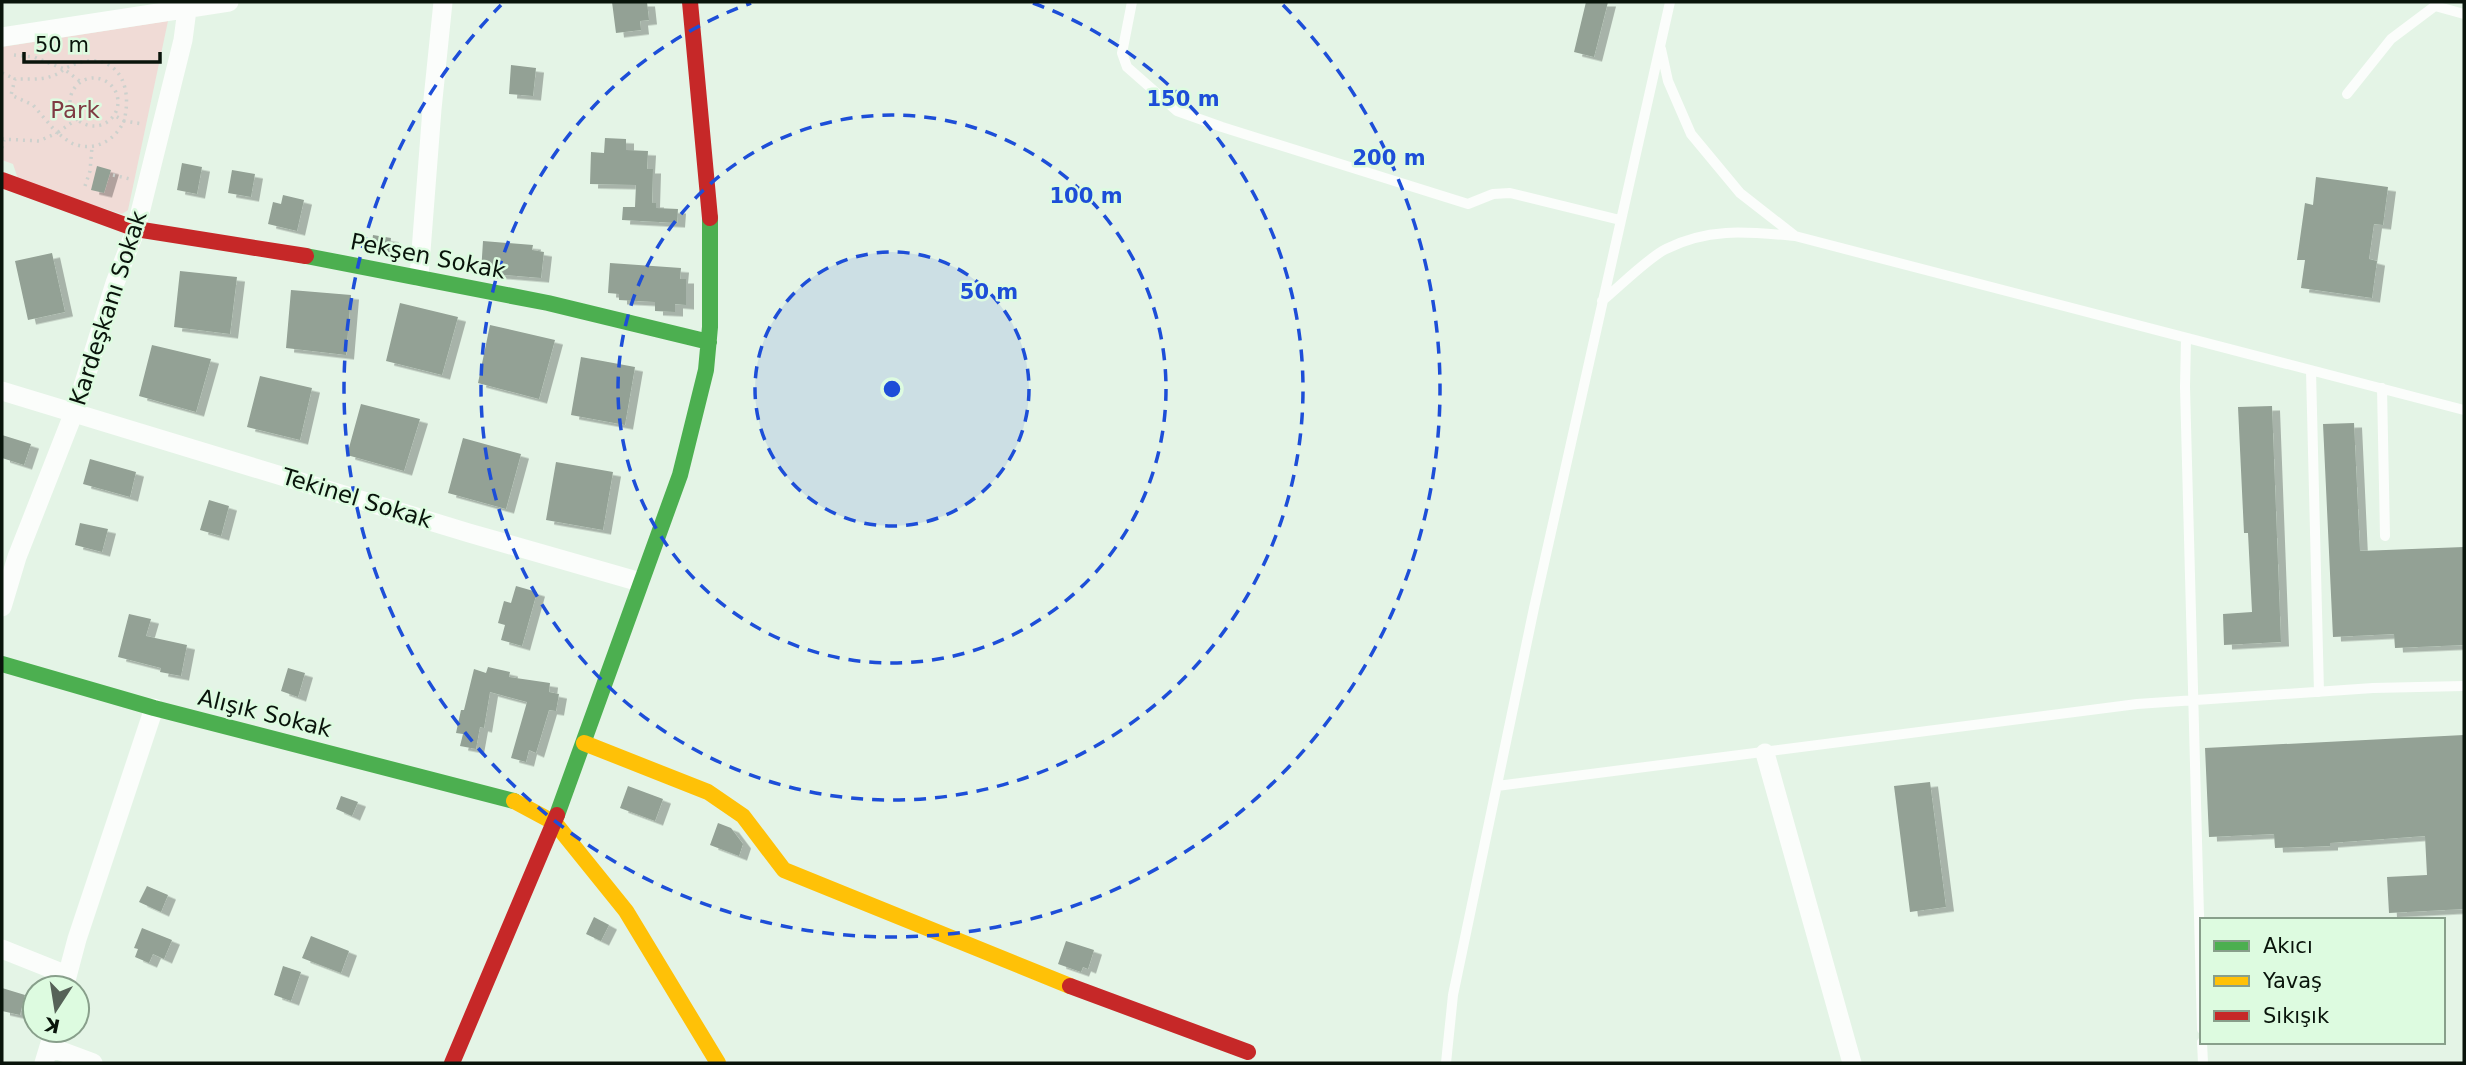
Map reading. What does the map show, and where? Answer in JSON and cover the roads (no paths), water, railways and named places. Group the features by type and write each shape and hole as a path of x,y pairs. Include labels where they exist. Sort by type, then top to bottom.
{"street":[{"path":"2,37 188,5 229,2"},
{"path":"419,277 443,2"},
{"path":"452,1063 555,823 680,475 706,370 711,233 690,2"},
{"name":"Kardeşkanı Sokak","path":"2,607 17,557 74,412 115,283 136,229 163,128 188,5"},
{"name":"Pekşen Sokak","path":"2,180 136,229 336,260 548,303 709,342"},
{"name":"Tekinel Sokak","path":"2,391 468,533 640,582"},
{"name":"Alışık Sokak","path":"2,664 154,708 518,802 555,823"},
{"path":"68,974 154,708"},
{"path":"584,743 708,792 743,816 784,870 1029,971 1248,1052"},
{"path":"1765,753 1852,1063"},
{"path":"555,823 626,911 718,1063"},
{"path":"2,948 52,974"},
{"path":"49,1047 93,1063"}],"lane":[{"path":"1132,2 1122,53 1127,67 1177,111 1468,204 1493,194 1510,193 1620,220"},
{"path":"1446,1063 1453,995 1497,786 1670,2"},
{"path":"2347,94 2391,39 2435,6 2464,14"},
{"path":"1660,45 1668,81 1691,134 1740,193 1796,236"},
{"path":"1602,302 1664,249 1704,235 1735,231 1796,236 2464,410"},
{"path":"2186,339 2192,701 2200,964"},
{"path":"2311,371 2319,692"},
{"path":"2382,388 2385,536"},
{"path":"1497,786 2137,704 2464,686"},
{"path":"2202,1044 2203,1063"}],"park label":[{"name":"Park","path":"75,110"}]}
